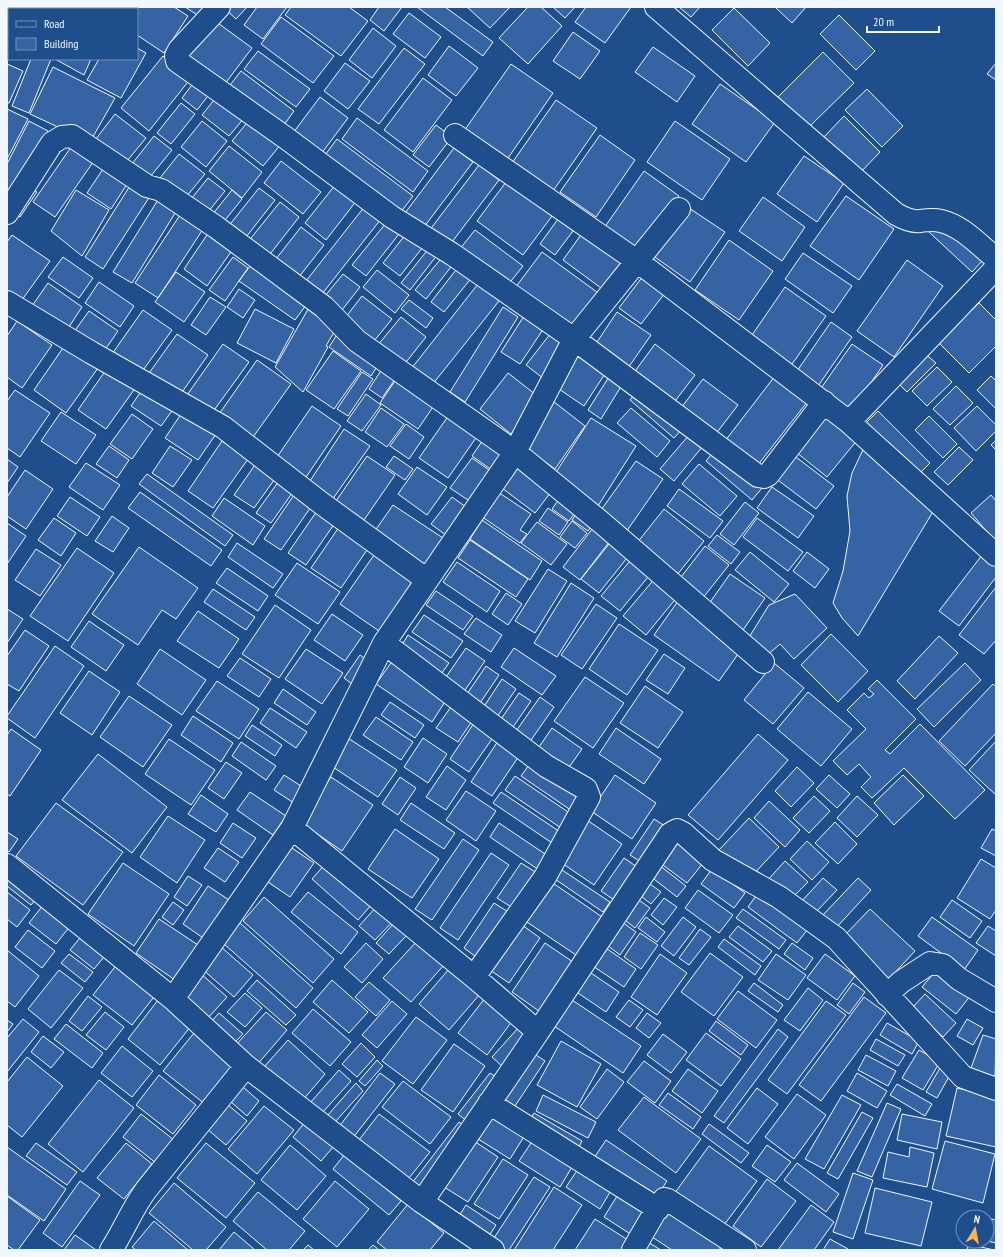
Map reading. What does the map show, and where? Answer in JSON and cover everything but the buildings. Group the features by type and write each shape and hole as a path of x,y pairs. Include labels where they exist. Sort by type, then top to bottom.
{"street":[{"path":"219,7 179,50 176,56 177,61 286,138 392,217 452,254 574,339 758,476 764,477 768,475 824,402"},
{"path":"656,7 896,214 906,219 919,222 929,219 957,226 996,260"},
{"path":"456,135 637,261 824,402 849,422 996,555"},
{"path":"7,213 52,144 62,136 72,136 147,186 161,190 216,227 324,307 357,341 514,452 602,523 763,662"},
{"path":"173,999 292,828 384,643 514,452 574,339 679,209"},
{"path":"849,422 996,266"},
{"path":"7,302 92,353 223,427 321,503 427,580"},
{"path":"384,643 546,766 586,789 589,797 545,877 474,977"},
{"path":"292,828 474,977 538,1032"},
{"path":"422,1202 670,834 678,830 684,832 713,860 779,897 836,938 963,1076 996,1089"},
{"path":"7,865 173,999 246,1066 422,1202 492,1250"},
{"path":"887,994 901,982 930,963 943,965 959,979 996,1001"},
{"path":"111,1250 120,1236 136,1203 246,1066"},
{"path":"489,1103 658,1209"},
{"path":"633,1250 664,1199 668,1200 745,1250"}]}
